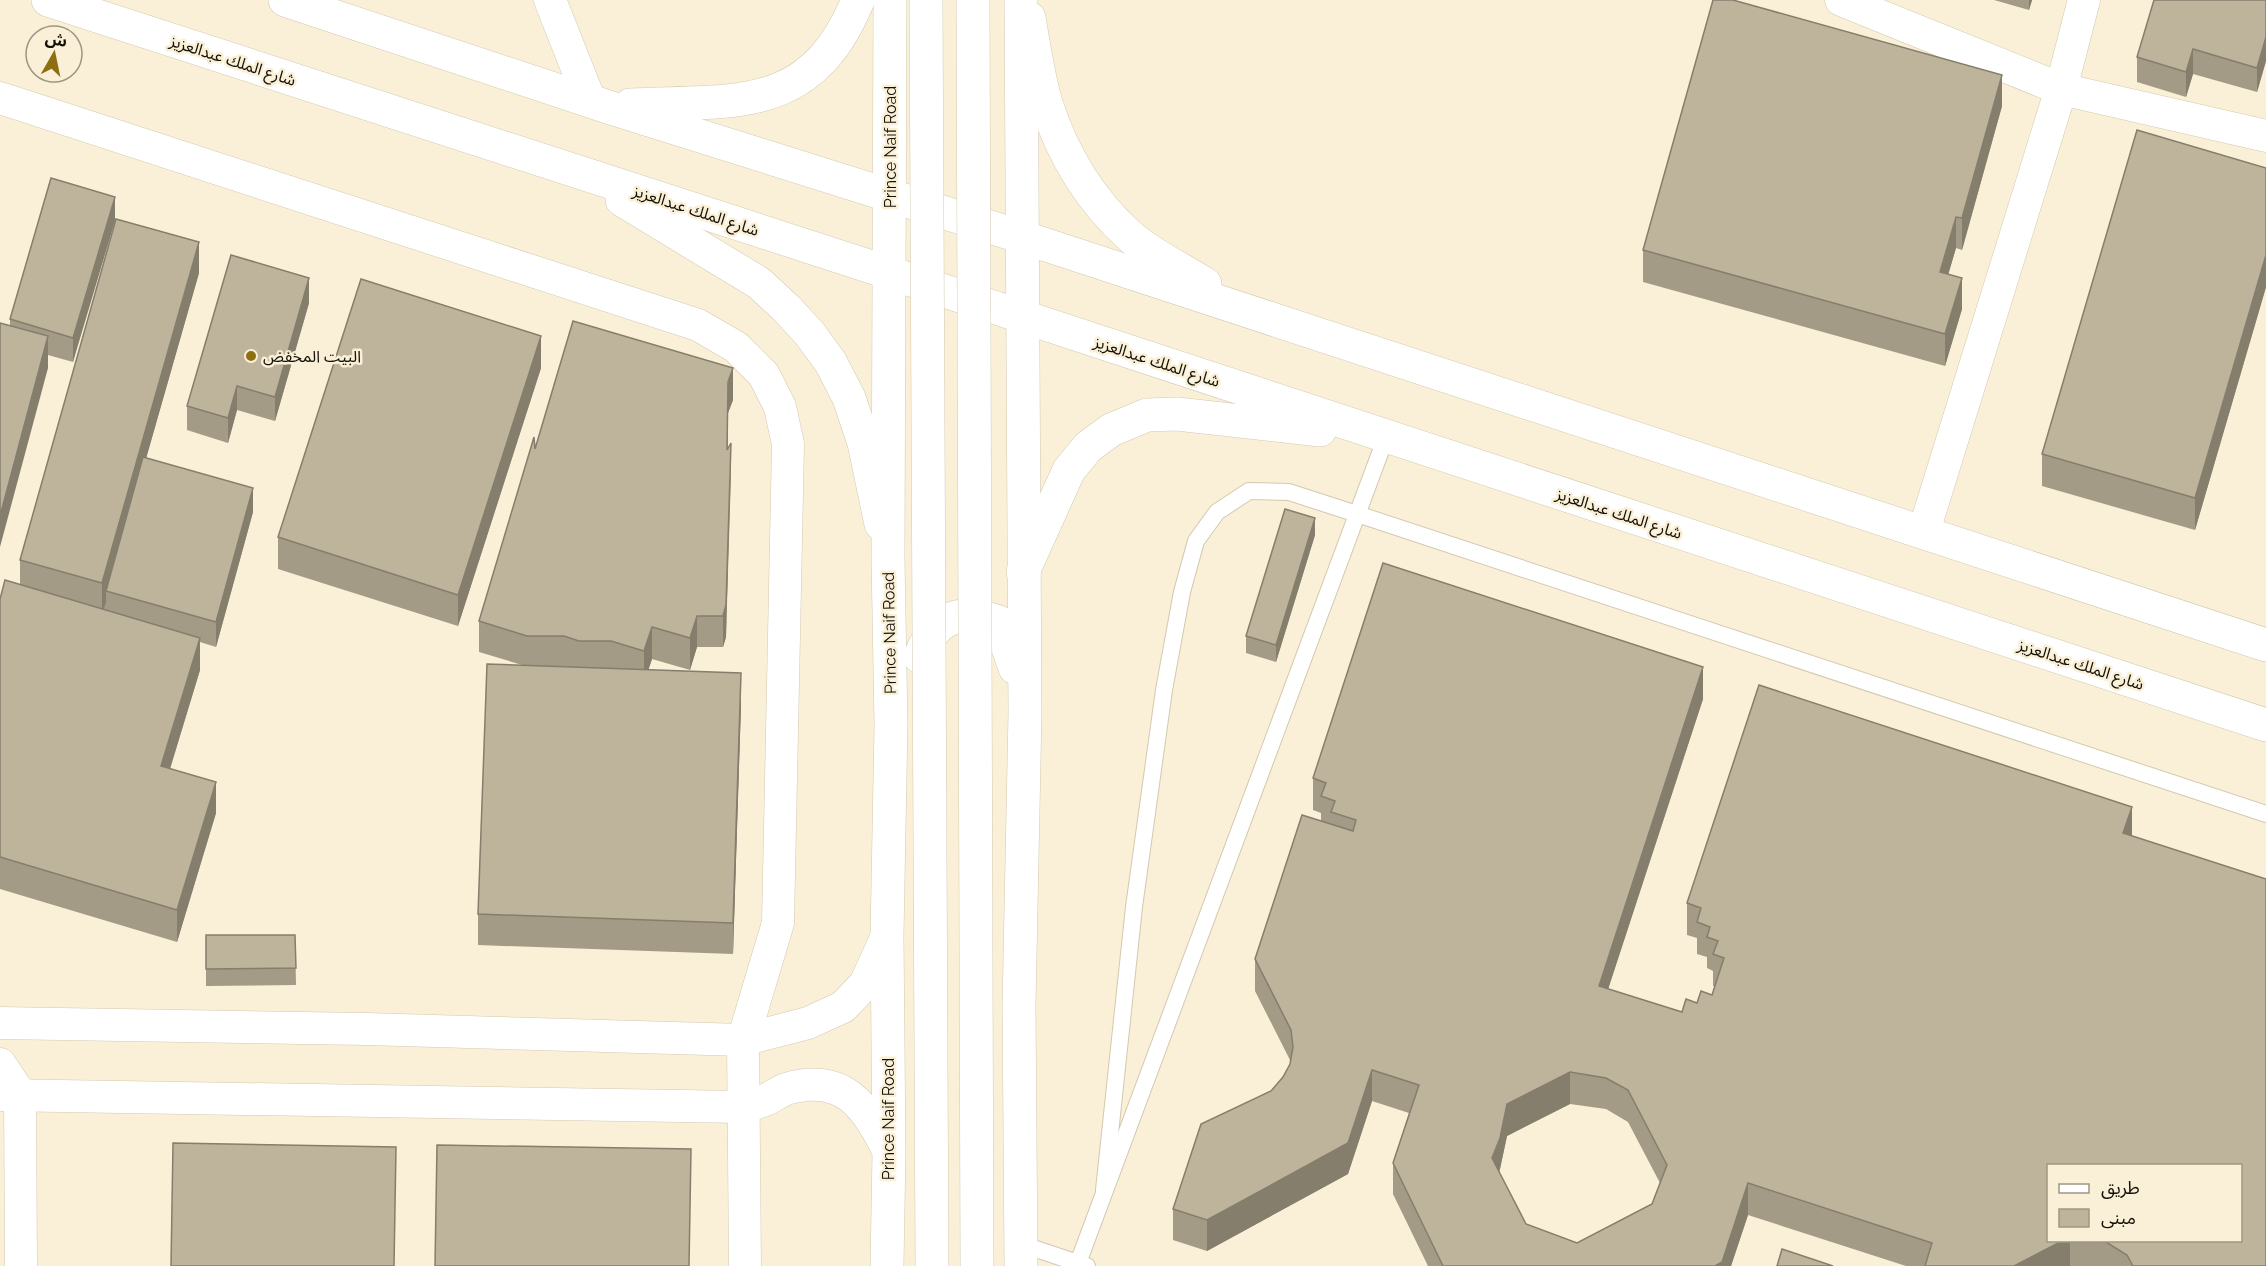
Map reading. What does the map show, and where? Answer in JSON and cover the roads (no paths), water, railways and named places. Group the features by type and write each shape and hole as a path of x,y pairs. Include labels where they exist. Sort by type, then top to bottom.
{"street":[{"name":"شارع الملك عبدالعزيز","path":"48,0 890,273 2266,725"},
{"path":"285,0 599,104 890,194 1250,311 2266,645"},
{"path":"550,0 599,104"},
{"path":"599,104 753,99 785,89 808,74 827,55 848,26 858,0"},
{"name":"Prince Naif Road","path":"887,1266 889,1152 886,936 891,725 888,558 890,0"},
{"path":"926,0 932,1266"},
{"path":"973,0 977,1266"},
{"path":"1021,1255 1019,1006 1025,713 1023,0"},
{"path":"1023,0 1046,103 1062,145 1082,181 1107,214 1133,239 1250,311"},
{"path":"1841,0 2061,89 2266,136"},
{"path":"1924,531 2061,89 2084,0"},
{"path":"0,98 698,325 736,346 764,375 780,407 788,444 778,923 743,1040 745,1266"},
{"path":"574,171 759,283 810,334 831,363 849,398 864,442 888,558"},
{"path":"1023,574 1069,470 1088,447 1111,430 1147,415 1177,414 1386,437"},
{"path":"891,725 914,675 923,648 939,623 960,616 979,615 999,622 1013,656 1025,713"},
{"path":"0,1023 366,1029 743,1040 807,1023 843,1007 866,984 886,936"},
{"path":"0,1064 10,1095 21,1266"},
{"path":"10,1095 743,1107 764,1101 784,1090 814,1084 839,1089 859,1102 874,1121 889,1152"}],"lane":[{"path":"1021,1255 1083,1264 1104,1190 1386,437"},
{"path":"1104,1190 1134,907 1163,701 1182,592 1196,541 1217,512 1249,491 1289,492 2266,814"}],"place":[{"name":"البيت المخفض","path":"251,356"}]}
